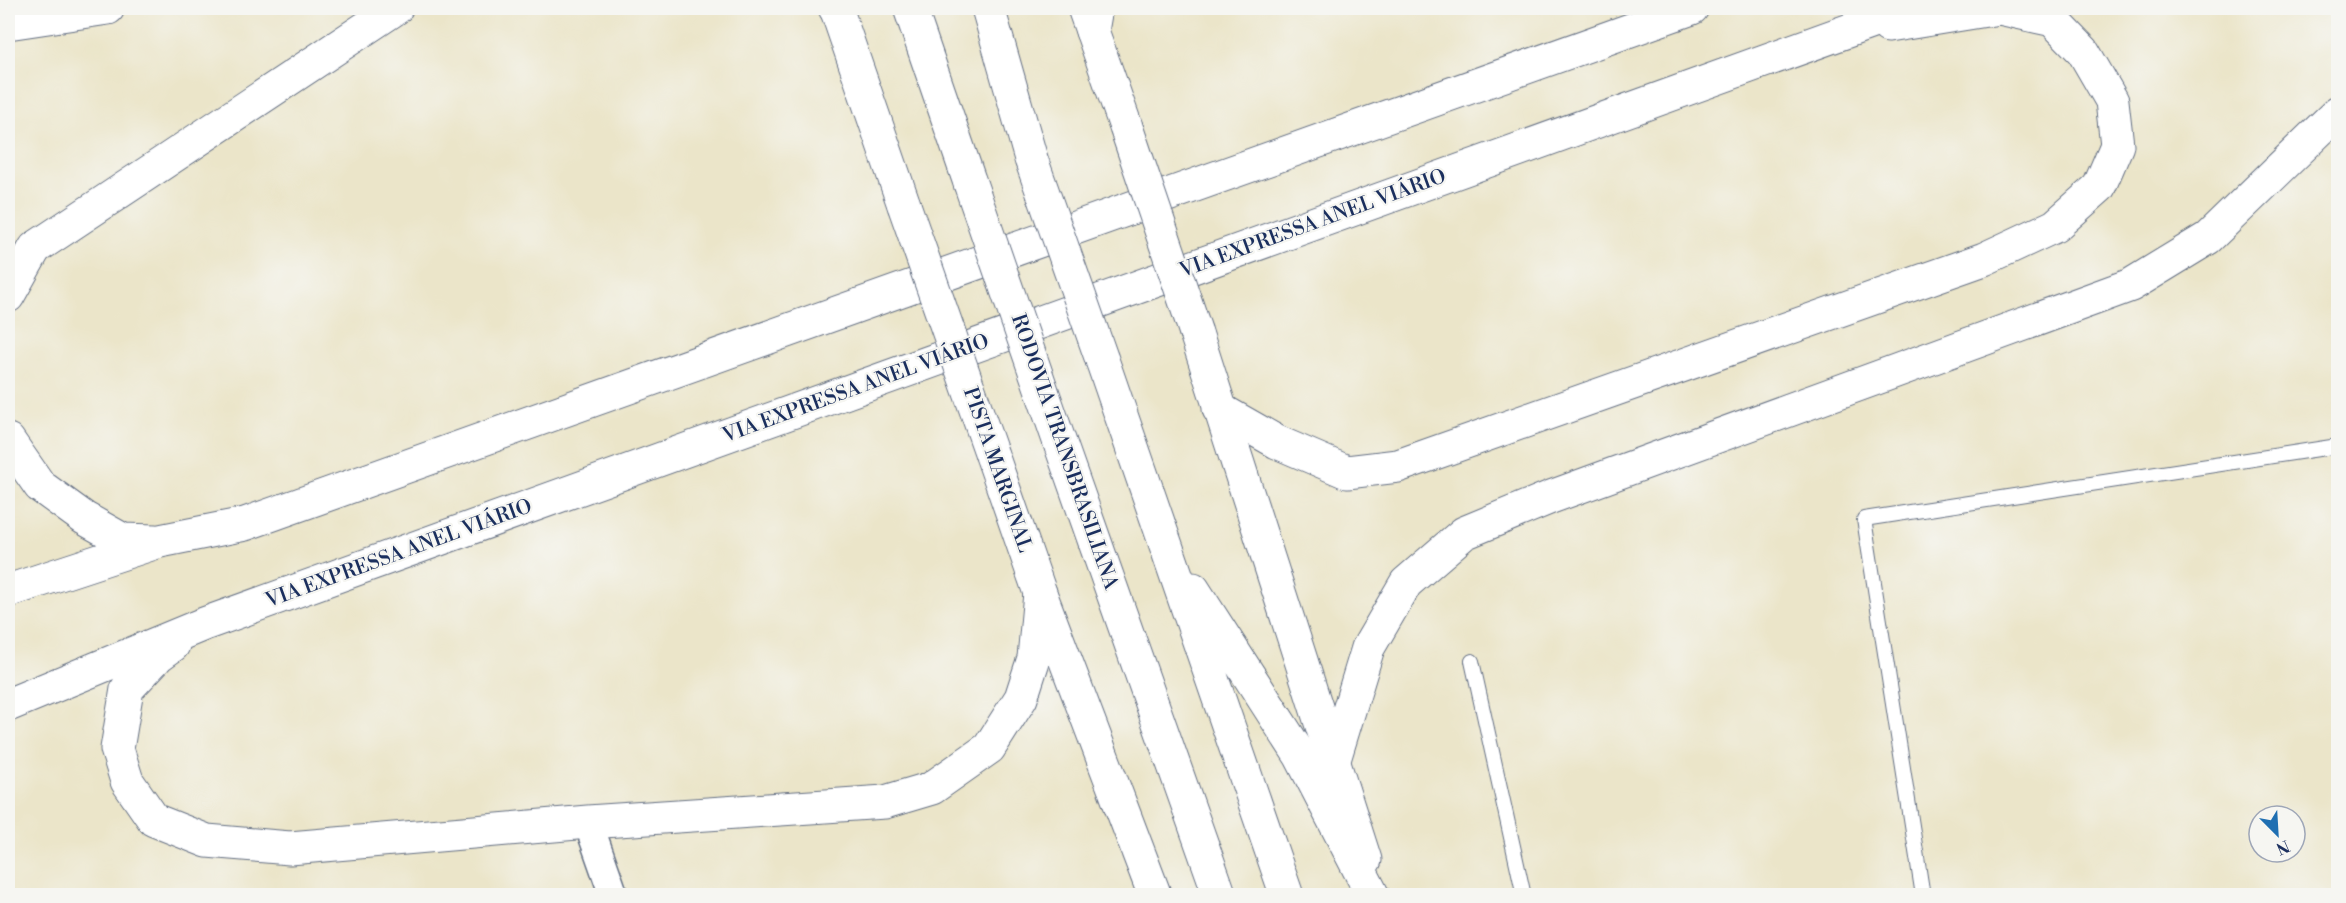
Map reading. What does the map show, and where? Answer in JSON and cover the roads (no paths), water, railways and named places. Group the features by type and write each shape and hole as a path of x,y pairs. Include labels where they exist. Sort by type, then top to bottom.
{"main road":[{"path":"8,23 108,8"},
{"path":"8,296 35,248 396,8"},
{"name":"PISTA MARGINAL","path":"836,8 1040,593 1155,896"},
{"name":"RODOVIA TRANSBRASILIANA","path":"910,8 1220,896"},
{"path":"988,8 1031,159 1287,896"},
{"path":"8,591 160,542 256,520 1692,8"},
{"name":"VIA EXPRESSA ANEL VIÁRIO","path":"8,705 204,624 1911,8"},
{"path":"1219,409 1277,442 1347,472 1398,466 1984,259 2055,226 2099,187 2117,145 2112,101 2083,51 2053,20 1999,8 1836,35"},
{"path":"1091,15 1126,127 1196,333 1375,896"},
{"path":"1333,763 1368,648 1406,583 1464,532 1562,492 2131,285 2208,238 2338,112"},
{"path":"8,440 40,486 84,518 123,540 160,542"},
{"path":"1166,547 1300,755 1375,896"},
{"path":"204,624 159,655 127,689 117,749 127,781 153,820 207,841 290,848 588,822 885,802 932,788 988,748 1021,698 1034,658 1040,593"}],"street":[{"path":"588,822 614,896"}],"lane":[{"path":"1923,896 1864,519 2338,446"},
{"path":"1472,661 1524,896"}]}
